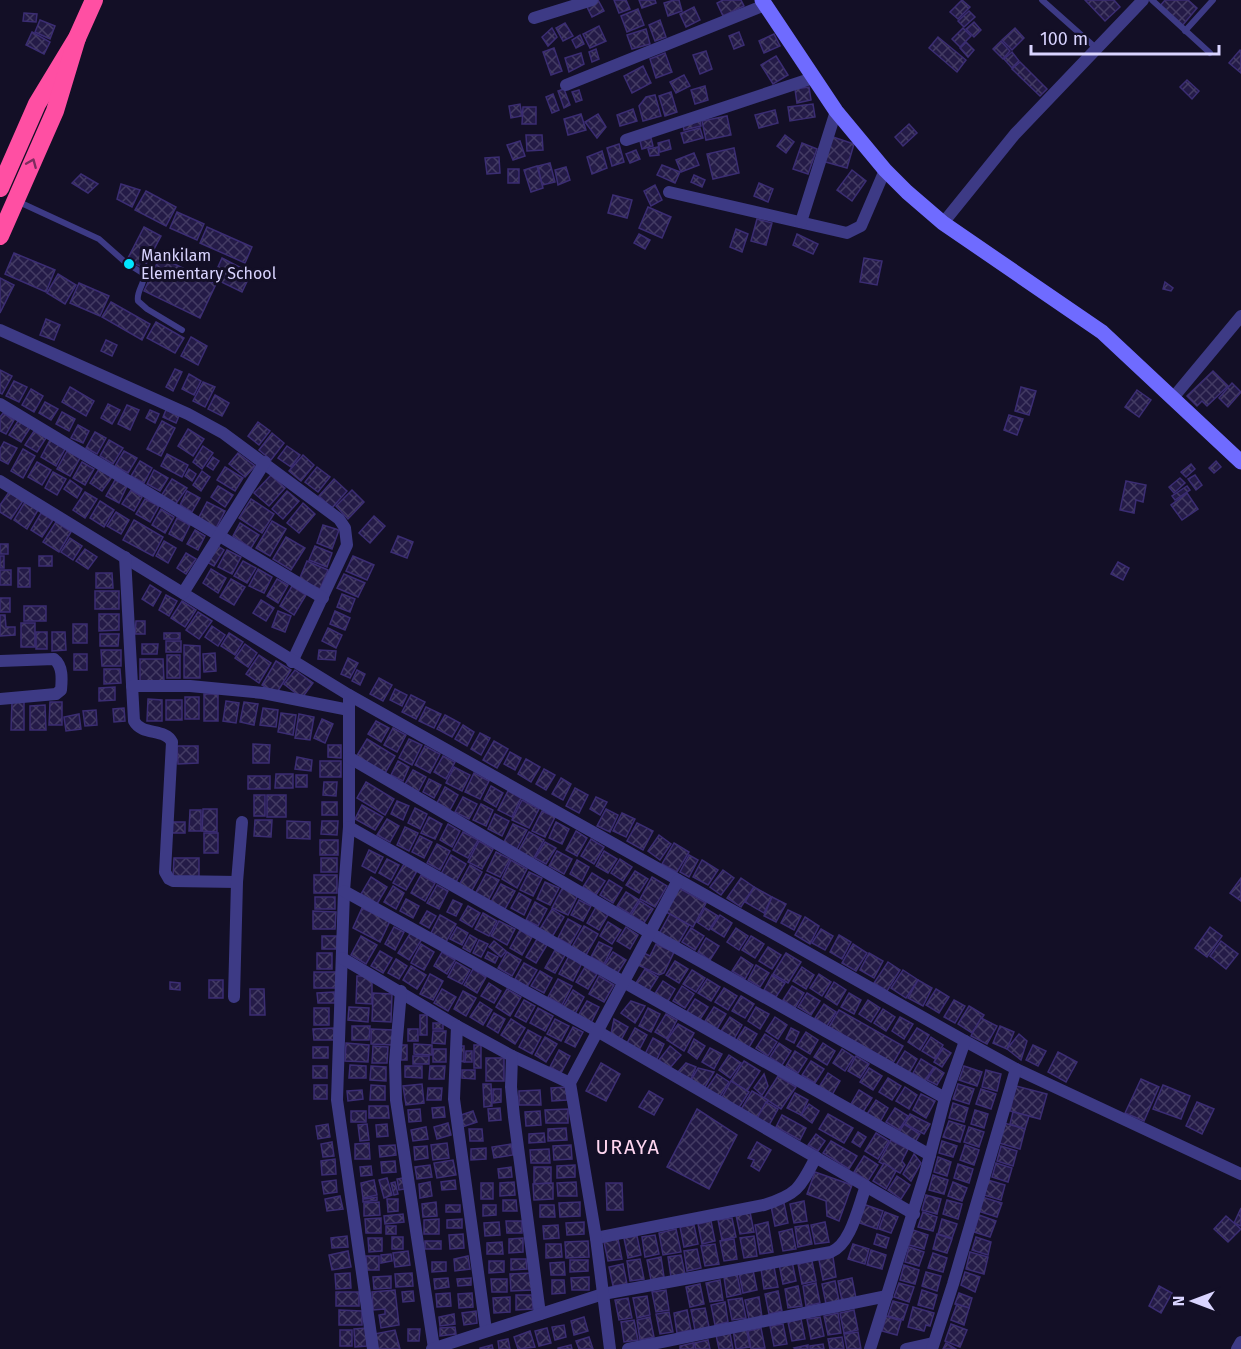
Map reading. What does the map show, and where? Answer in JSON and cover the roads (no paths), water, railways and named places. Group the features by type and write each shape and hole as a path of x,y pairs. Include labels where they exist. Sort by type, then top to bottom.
{"highway":[{"path":"0,188 37,104 77,38 94,0"},
{"path":"0,236 55,111 77,38"}],"street":[{"path":"534,18 592,0"},
{"path":"943,223 1015,134 1143,0"},
{"path":"566,85 764,2 836,111 885,170 922,206 943,223 1102,332 1241,462"},
{"path":"626,140 813,78"},
{"path":"801,222 836,111"},
{"path":"669,192 847,233 861,226 885,170"},
{"path":"1172,399 1241,316"},
{"path":"0,330 188,414 223,433 339,519 345,528 347,545 292,662"},
{"path":"0,404 323,598"},
{"path":"183,593 265,462"},
{"path":"0,482 292,662 965,1041 1016,1069 1241,1174"},
{"path":"125,557 135,721 137,725 166,735 172,742 164,865 167,876 173,881 237,882"},
{"path":"0,661 54,659 59,663 62,679 61,690 56,694 0,699"},
{"path":"132,686 190,686 263,693 349,710"},
{"path":"349,695 349,827 344,891 337,1100 373,1349"},
{"path":"350,758 650,933 945,1098"},
{"path":"234,997 237,882 242,822"},
{"path":"349,827 930,1155"},
{"path":"610,1349 596,1238 570,1083 678,880"},
{"path":"344,891 597,1031 914,1214"},
{"path":"342,958 457,1026 512,1056 570,1083"},
{"path":"401,991 395,1062 396,1100 433,1349 603,1294 831,1252 845,1242 866,1186"},
{"path":"457,1026 454,1099 486,1330"},
{"path":"870,1349 914,1214 945,1098 965,1041"},
{"path":"512,1056 511,1087 514,1117 540,1314"},
{"path":"906,1349 932,1346 953,1284 1016,1069"},
{"path":"596,1238 764,1205 786,1198 803,1182 816,1157"},
{"path":"628,1349 886,1296"},
{"path":"1237,1349 1241,1342"}],"lane":[{"path":"1042,0 1096,48"},
{"path":"1152,0 1210,53"},
{"path":"1185,31 1213,0"},
{"path":"17,201 105,243 125,262 144,274 138,291 138,301 182,330"}],"place":[{"name":"Mankilam Elementary School","path":"129,264"}],"district":[{"name":"URAYA","path":"628,1147"}]}
